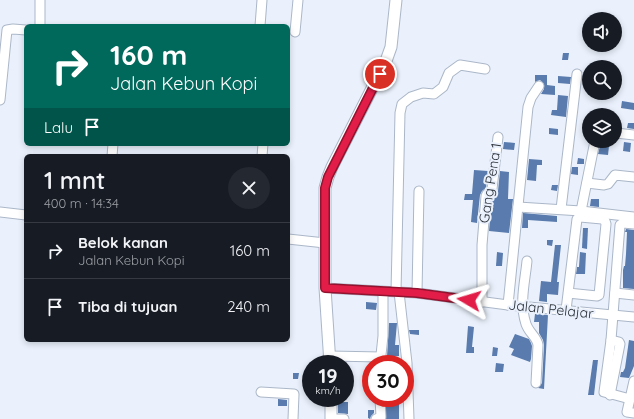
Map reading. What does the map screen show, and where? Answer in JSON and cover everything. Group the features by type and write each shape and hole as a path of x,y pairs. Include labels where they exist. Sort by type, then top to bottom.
{"main road":[{"path":"330,355 325,288 325,188 328,177 386,61 391,47 396,0"},
{"path":"331,407 331,419"}],"street":[{"path":"40,0 40,24"},
{"path":"260,24 262,0"},
{"path":"295,32 298,0"},
{"path":"0,100 7,30 24,30"},
{"path":"409,419 407,363 397,292 398,149 400,113 402,104 411,97 423,94 434,94 443,87 450,72 460,65 486,69"},
{"path":"561,209 578,74"},
{"path":"508,305 528,107 531,98 539,86"},
{"path":"622,134 634,135"},
{"name":"Gang Pena 1","path":"482,302 482,245 486,196 492,189 498,137"},
{"path":"581,211 594,148"},
{"path":"587,183 608,184 615,175 634,177"},
{"path":"417,293 419,191"},
{"path":"518,207 561,209 634,217"},
{"path":"0,212 24,215"},
{"path":"566,310 568,293 577,220 580,217 602,219 606,224 599,295 568,293"},
{"path":"630,400 607,393 620,344 619,342 611,340 620,225 623,223 634,224"},
{"path":"290,239 325,243"},
{"path":"527,261 522,306 526,324 538,345 536,383"},
{"name":"Jalan Pelajar","path":"325,288 417,293 508,305 634,317"},
{"path":"381,355 383,292"},
{"path":"614,293 634,295"},
{"path":"629,415 634,381"},
{"path":"261,392 294,394 293,419"},
{"path":"376,419 381,417 380,407"},
{"path":"331,419 344,419"}],"building":[{"path":"563,53 569,53 568,60 562,60"},
{"path":"535,75 547,75 547,85 555,86 555,95 541,94 544,89 544,84 540,80 535,82"},
{"path":"558,76 571,77 570,84 558,83"},
{"path":"558,95 568,96 566,117 551,115 552,110 557,110"},
{"path":"622,101 634,103 634,110 621,108"},
{"path":"628,123 634,123 634,129 627,128"},
{"path":"549,128 558,129 558,135 549,134"},
{"path":"504,142 515,143 514,150 503,149"},
{"path":"624,142 631,143 630,152 623,151"},
{"path":"600,148 609,148 608,155 598,154"},
{"path":"578,158 584,159 584,164 577,164"},
{"path":"529,159 542,160 542,165 537,165 536,181 527,180"},
{"path":"572,167 578,167 578,175 571,174"},
{"path":"474,170 488,171 486,188 480,195 477,223 471,222 473,200 464,200 465,194 472,194"},
{"path":"500,171 509,172 508,199 513,199 509,233 489,231 492,198 495,198 498,191"},
{"path":"552,185 558,185 557,191 551,190"},
{"path":"591,199 599,199 599,207 590,206"},
{"path":"523,213 557,216 557,222 528,220 528,228 522,228"},
{"path":"583,228 588,228 587,249 582,248"},
{"path":"626,229 634,230 634,289 623,288 623,270 625,266 626,254"},
{"path":"547,240 553,240 552,246 547,245"},
{"path":"555,245 561,245 557,282 559,282 558,295 547,294 547,302 539,301 541,281 551,282"},
{"path":"497,252 503,253 502,266 496,266"},
{"path":"580,252 586,253 585,274 576,274 577,267 579,267"},
{"path":"366,302 377,303 376,310 366,309"},
{"path":"535,314 548,315 544,389 538,388 542,383 544,345 539,333 539,322 534,322"},
{"path":"389,323 397,323 395,345 399,345 399,355 387,355"},
{"path":"468,326 474,327 472,347 474,347 474,353 466,353"},
{"path":"409,330 419,330 419,335 410,334"},
{"path":"515,334 529,339 532,346 530,362 511,355 514,349 509,347"},
{"path":"629,340 634,341 634,366 629,378 620,377 621,372 623,372 625,368"},
{"path":"493,347 498,348 497,356 492,356"},
{"path":"593,360 598,360 594,395 588,395"},
{"path":"496,363 504,364 503,372 495,372"},
{"path":"293,373 299,373 298,379 293,379"},
{"path":"278,399 287,400 287,406 278,406"},
{"path":"338,407 348,407 348,414 338,413"},
{"path":"386,407 399,407 399,419 386,419"},
{"path":"368,410 374,410 374,413 370,419 368,418"}],"route":[{"path":"380,74 332,166 325,188 325,288 417,293 469,300"}]}
